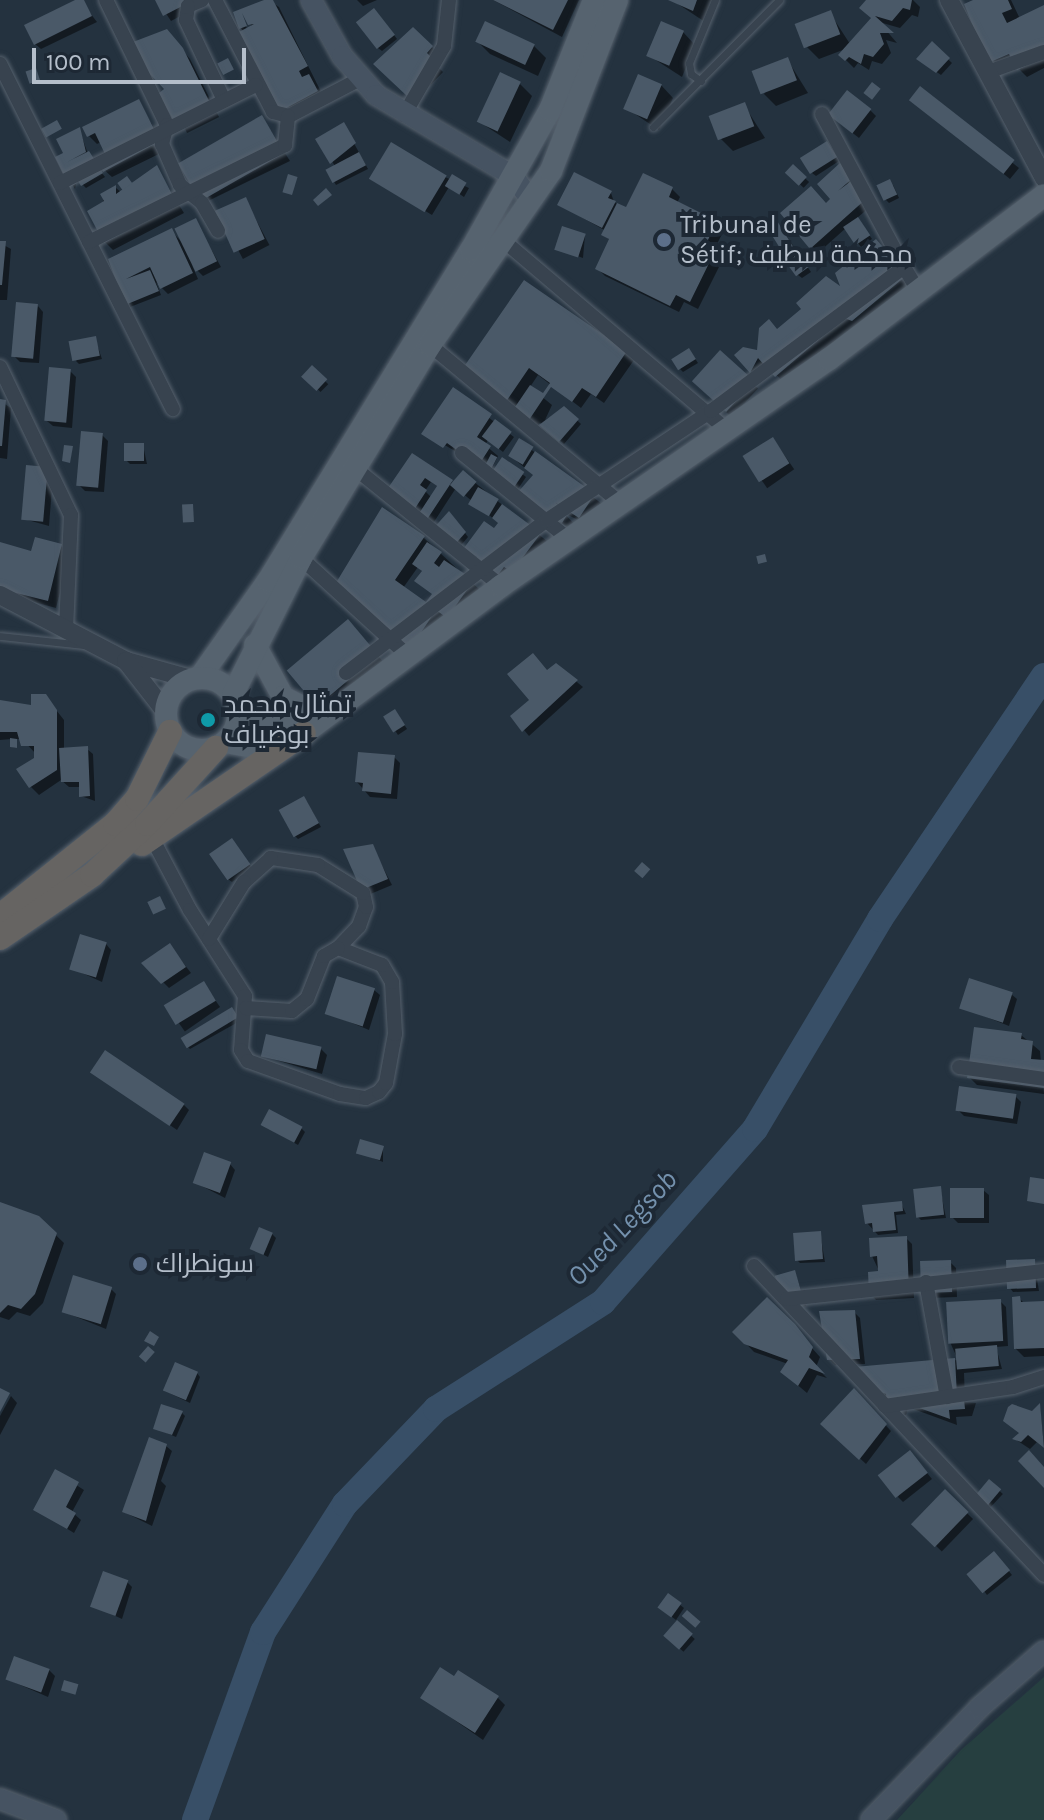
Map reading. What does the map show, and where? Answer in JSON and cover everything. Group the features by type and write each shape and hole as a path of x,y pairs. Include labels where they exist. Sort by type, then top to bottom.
{"highway":[{"path":"0,938 152,838 318,719"},
{"path":"0,916 115,824 137,799 168,721"},
{"path":"92,875 147,824 220,745"}],"main road":[{"path":"311,0 360,79 404,115 513,176 532,201"},
{"path":"594,0 550,110 333,478 195,678 173,691 168,721 185,746 259,748 318,719 399,646 501,586 623,505 829,359 1044,195"},
{"path":"220,745 255,645 301,558 430,345 551,171 617,0"},
{"path":"255,645 283,697 318,719"},
{"path":"195,678 218,681 236,704 294,724 318,719"},
{"path":"871,1820 979,1708 1044,1651"},
{"path":"0,1799 56,1820"}],"street":[{"path":"106,0 167,125 162,144 188,192 202,203 218,231"},
{"path":"202,0 188,6 186,20 224,100"},
{"path":"215,0 256,85 273,112 288,116 360,79"},
{"path":"404,115 444,46 449,0"},
{"path":"949,0 1044,178"},
{"path":"988,72 1044,52"},
{"path":"0,64 173,409"},
{"path":"60,183 167,125 256,85"},
{"path":"822,114 917,289"},
{"path":"89,242 285,145 288,116"},
{"path":"504,241 711,411 728,431"},
{"path":"346,673 399,646 484,568 547,520 711,411 904,267"},
{"path":"815,336 829,359"},
{"path":"430,345 601,483 623,505"},
{"path":"0,367 71,515 66,628"},
{"path":"462,453 571,541"},
{"path":"356,469 484,568 501,586"},
{"path":"301,558 399,646"},
{"path":"0,595 126,661 195,678"},
{"path":"126,661 168,721"},
{"path":"152,838 245,996 241,1050 260,1069 359,1098 379,1092 386,1083 395,1034 392,982 382,965 338,948"},
{"path":"209,939 256,868 286,857 318,865 363,893 366,907 359,926 338,948 324,956 307,999 292,1011 246,1008"},
{"path":"959,1067 1044,1079"},
{"path":"754,1266 1044,1575"},
{"path":"787,1299 1044,1271"},
{"path":"926,1282 947,1397"},
{"path":"885,1406 1044,1377"}],"lane":[{"path":"701,81 691,74 689,63 715,0"},
{"path":"653,127 779,0"},
{"path":"0,636 101,647"}],"green space":[{"path":"1044,1677 1044,1820 897,1820 961,1750"}],"building":[{"path":"75,0 84,0 92,16 34,45 24,25"},
{"path":"155,0 194,0 163,16"},
{"path":"264,0 273,0 308,66 299,71 302,77 309,74 318,91 279,112 237,33 254,24 248,25 242,13 247,26 239,29 233,12"},
{"path":"493,0 568,0 553,30"},
{"path":"668,0 697,0 693,11"},
{"path":"866,0 912,0 910,10 903,8 892,21 875,16 894,33 880,33 884,44 873,57 864,54 861,64 849,57 845,61 838,55 871,18 859,8"},
{"path":"973,0 1008,0 1012,9 1002,13 1007,23 1044,5 1044,57 1017,70 1009,54 988,63 964,4"},
{"path":"374,8 395,35 377,49 356,22"},
{"path":"831,10 840,34 804,48 795,24"},
{"path":"485,21 535,44 525,65 475,42"},
{"path":"661,21 684,31 669,66 646,56"},
{"path":"413,27 433,46 427,53 439,65 408,97 373,64"},
{"path":"167,29 183,48 213,109 177,126 158,94 164,89 146,70 133,42"},
{"path":"932,41 950,58 936,73 916,59"},
{"path":"788,57 797,80 761,94 752,71"},
{"path":"228,58 234,70 223,75 217,63"},
{"path":"36,68 40,80 30,84 26,71"},
{"path":"500,72 521,82 498,132 477,122"},
{"path":"638,74 662,84 647,119 623,109"},
{"path":"872,82 881,89 872,100 863,93"},
{"path":"920,86 1015,160 1003,174 909,100"},
{"path":"847,90 871,109 852,134 828,114"},
{"path":"139,99 160,141 103,172 96,158 105,154 95,133 87,137 82,127"},
{"path":"745,102 754,126 718,140 709,116"},
{"path":"262,115 284,153 200,202 178,164"},
{"path":"57,120 62,129 46,137 41,129"},
{"path":"344,122 356,143 330,164 315,139"},
{"path":"80,127 86,152 67,162 89,151 103,173 81,186 70,168 77,183 70,187 55,157 63,153 56,139"},
{"path":"827,141 837,157 810,174 800,158"},
{"path":"391,142 447,175 425,212 369,179"},
{"path":"359,152 366,165 332,183 325,170"},
{"path":"840,163 853,178 838,191 851,181 866,199 810,249 780,213 811,186 826,203 830,199 817,184"},
{"path":"793,164 807,177 799,186 785,173"},
{"path":"157,165 177,204 104,243 87,211 104,201 100,194 116,185 116,194"},
{"path":"574,172 612,191 608,198 616,201 602,228 557,205"},
{"path":"643,173 673,187 669,197 717,221 707,242 717,247 690,302 676,295 670,306 595,269 609,239 601,235 617,203 626,207"},
{"path":"288,174 298,177 292,195 282,192"},
{"path":"452,174 467,183 459,195 445,186"},
{"path":"127,176 132,183 123,190 117,183"},
{"path":"890,179 897,194 884,201 876,185"},
{"path":"326,188 332,195 318,206 313,200"},
{"path":"246,197 265,239 234,253 215,211"},
{"path":"774,216 797,253 787,260 764,222"},
{"path":"858,217 870,235 855,245 843,227"},
{"path":"196,218 217,261 195,272 174,229"},
{"path":"562,226 586,234 578,258 554,250"},
{"path":"172,228 193,273 160,289 150,267 126,279 150,270 159,291 125,305 108,259"},
{"path":"876,239 907,275 852,321 844,318 775,377 758,358 750,373 734,355 743,347 757,350 759,328 769,319 777,329 801,309 796,303 826,276 840,286 835,273"},
{"path":"0,241 6,241 2,285 0,285"},
{"path":"799,253 809,267 796,276 786,262"},
{"path":"524,280 627,351 596,397 582,388 572,402 551,387 527,423 511,413 530,385 543,393 550,383 529,368 505,403 461,371"},
{"path":"16,302 38,304 33,359 11,357"},
{"path":"96,336 100,356 72,361 69,341"},
{"path":"689,348 696,359 678,370 671,359"},
{"path":"720,350 754,381 726,412 692,381"},
{"path":"312,365 327,379 316,391 301,377"},
{"path":"49,367 71,369 66,423 44,421"},
{"path":"453,387 492,414 477,437 491,446 482,460 462,446 458,451 447,443 443,448 421,434"},
{"path":"0,399 6,400 2,446 0,446"},
{"path":"564,406 579,419 559,442 539,425"},
{"path":"495,419 512,432 499,449 482,437"},
{"path":"81,431 103,433 98,488 76,486"},
{"path":"773,437 789,463 759,482 742,456"},
{"path":"519,438 534,447 523,465 508,456"},
{"path":"124,443 144,443 144,461 124,461"},
{"path":"64,445 73,446 70,463 62,461"},
{"path":"535,451 595,494 579,518 556,503 567,515 562,523 512,499 533,475 524,468"},
{"path":"412,453 453,480 426,521 418,515 437,486 425,478 420,485 427,490 414,510 386,491"},
{"path":"491,454 497,457 491,469 485,466"},
{"path":"502,457 524,472 514,488 491,473"},
{"path":"26,465 48,467 43,522 21,520"},
{"path":"463,470 477,482 463,497 450,485"},
{"path":"478,487 499,499 489,516 468,504"},
{"path":"193,504 194,522 183,523 182,505"},
{"path":"502,504 541,533 512,572 504,567 494,580 471,564 477,557 464,548 484,521 494,528 498,523 492,518"},
{"path":"382,507 425,536 395,580 426,602 432,594 414,581 422,571 412,564 427,542 442,552 434,563 439,567 444,560 474,580 447,618 436,610 408,652 331,591"},
{"path":"449,511 466,532 451,549 431,531"},
{"path":"35,537 62,544 48,601 0,589 0,542 31,551"},
{"path":"765,554 767,562 758,564 756,556"},
{"path":"348,619 378,655 317,706 287,670"},
{"path":"533,653 547,670 556,663 578,680 522,732 510,716 529,700 507,674"},
{"path":"31,694 46,694 57,710 57,770 29,788 16,769 34,758 34,746 21,746 17,732 0,732 0,700 31,705"},
{"path":"395,709 405,725 393,733 383,716"},
{"path":"10,738 17,739 17,748 10,747"},
{"path":"88,746 90,796 79,797 79,782 61,782 59,748"},
{"path":"358,752 395,755 391,794 362,791 363,783 355,782"},
{"path":"304,796 319,823 294,837 279,810"},
{"path":"232,838 250,864 227,880 209,854"},
{"path":"373,844 388,879 361,890 343,849"},
{"path":"642,862 650,869 642,878 634,871"},
{"path":"160,896 166,909 153,915 147,902"},
{"path":"80,934 107,942 96,978 69,969"},
{"path":"170,943 186,967 161,984 141,963"},
{"path":"337,976 375,988 363,1026 325,1014"},
{"path":"969,978 1013,992 1003,1023 959,1008"},
{"path":"204,981 216,1001 176,1025 164,1005"},
{"path":"232,1007 238,1017 187,1048 181,1038"},
{"path":"974,1027 1022,1033 1021,1039 1033,1041 1031,1059 1044,1060 1044,1088 967,1078"},
{"path":"266,1034 322,1047 316,1069 261,1056"},
{"path":"105,1050 185,1104 169,1126 90,1072"},
{"path":"959,1086 1016,1094 1013,1119 956,1111"},
{"path":"269,1109 303,1127 294,1143 261,1125"},
{"path":"360,1139 384,1146 380,1160 356,1153"},
{"path":"204,1152 231,1162 220,1193 193,1183"},
{"path":"1030,1177 1044,1179 1044,1204 1027,1201"},
{"path":"941,1186 944,1215 916,1218 913,1189"},
{"path":"950,1188 984,1188 984,1218 950,1218"},
{"path":"902,1201 903,1211 894,1212 896,1230 873,1232 872,1223 865,1224 862,1205"},
{"path":"0,1202 39,1216 57,1233 35,1294 21,1309 8,1305 0,1313"},
{"path":"259,1227 273,1233 263,1255 250,1249"},
{"path":"821,1231 823,1259 795,1261 793,1233"},
{"path":"907,1236 909,1293 869,1295 868,1272 878,1271 877,1256 870,1257 869,1238"},
{"path":"1035,1259 1036,1288 1007,1289 1006,1260"},
{"path":"951,1260 952,1292 921,1293 920,1261"},
{"path":"795,1270 804,1302 784,1308 775,1276"},
{"path":"73,1275 112,1287 101,1324 62,1312"},
{"path":"1020,1296 1021,1302 1044,1301 1044,1348 1014,1349 1012,1297"},
{"path":"767,1297 813,1347 809,1357 825,1374 809,1368 798,1386 780,1372 788,1360 744,1344 732,1332"},
{"path":"1001,1299 1003,1341 948,1344 946,1302"},
{"path":"855,1310 860,1359 827,1360 819,1311"},
{"path":"150,1331 159,1337 154,1346 144,1341"},
{"path":"997,1345 999,1366 957,1370 955,1349"},
{"path":"148,1346 155,1352 146,1362 139,1357"},
{"path":"955,1358 957,1396 964,1399 965,1409 949,1410 950,1419 900,1401 887,1408 886,1394 855,1383 854,1367"},
{"path":"175,1362 198,1372 186,1400 163,1391"},
{"path":"0,1388 10,1393 0,1412"},
{"path":"854,1388 887,1424 859,1460 820,1424"},
{"path":"1040,1403 1044,1448 1028,1435 1021,1442 1012,1439 1019,1433 1003,1421 1008,1407 1012,1404 1032,1411"},
{"path":"161,1404 183,1411 172,1435 153,1429"},
{"path":"149,1437 167,1444 146,1521 122,1512"},
{"path":"910,1450 928,1473 896,1498 878,1475"},
{"path":"1029,1450 1044,1467 1044,1488 1018,1461"},
{"path":"55,1469 79,1482 66,1507 76,1513 67,1529 33,1510"},
{"path":"989,1479 1001,1489 985,1508 973,1498"},
{"path":"945,1489 969,1512 935,1547 911,1524"},
{"path":"994,1551 1010,1570 982,1593 966,1574"},
{"path":"103,1571 128,1580 115,1616 90,1607"},
{"path":"668,1593 682,1603 671,1618 657,1608"},
{"path":"687,1610 701,1622 695,1628 682,1616"},
{"path":"677,1620 693,1634 679,1650 663,1636"},
{"path":"14,1656 50,1669 41,1692 5,1679"},
{"path":"440,1667 454,1676 458,1670 499,1696 475,1733 420,1698"},
{"path":"64,1680 78,1684 75,1695 61,1691"}],"waterway":[{"name":"Oued Legsob","path":"195,1820 263,1632 345,1504 436,1409 603,1302 755,1129 880,919 1044,676"}],"place":[{"name":"Tribunal de Sétif; محكمة سطيف","path":"664,240"},
{"name":"تمثال محمد بوضياف","path":"208,720"},
{"name":"سونطراك","path":"140,1264"}]}
